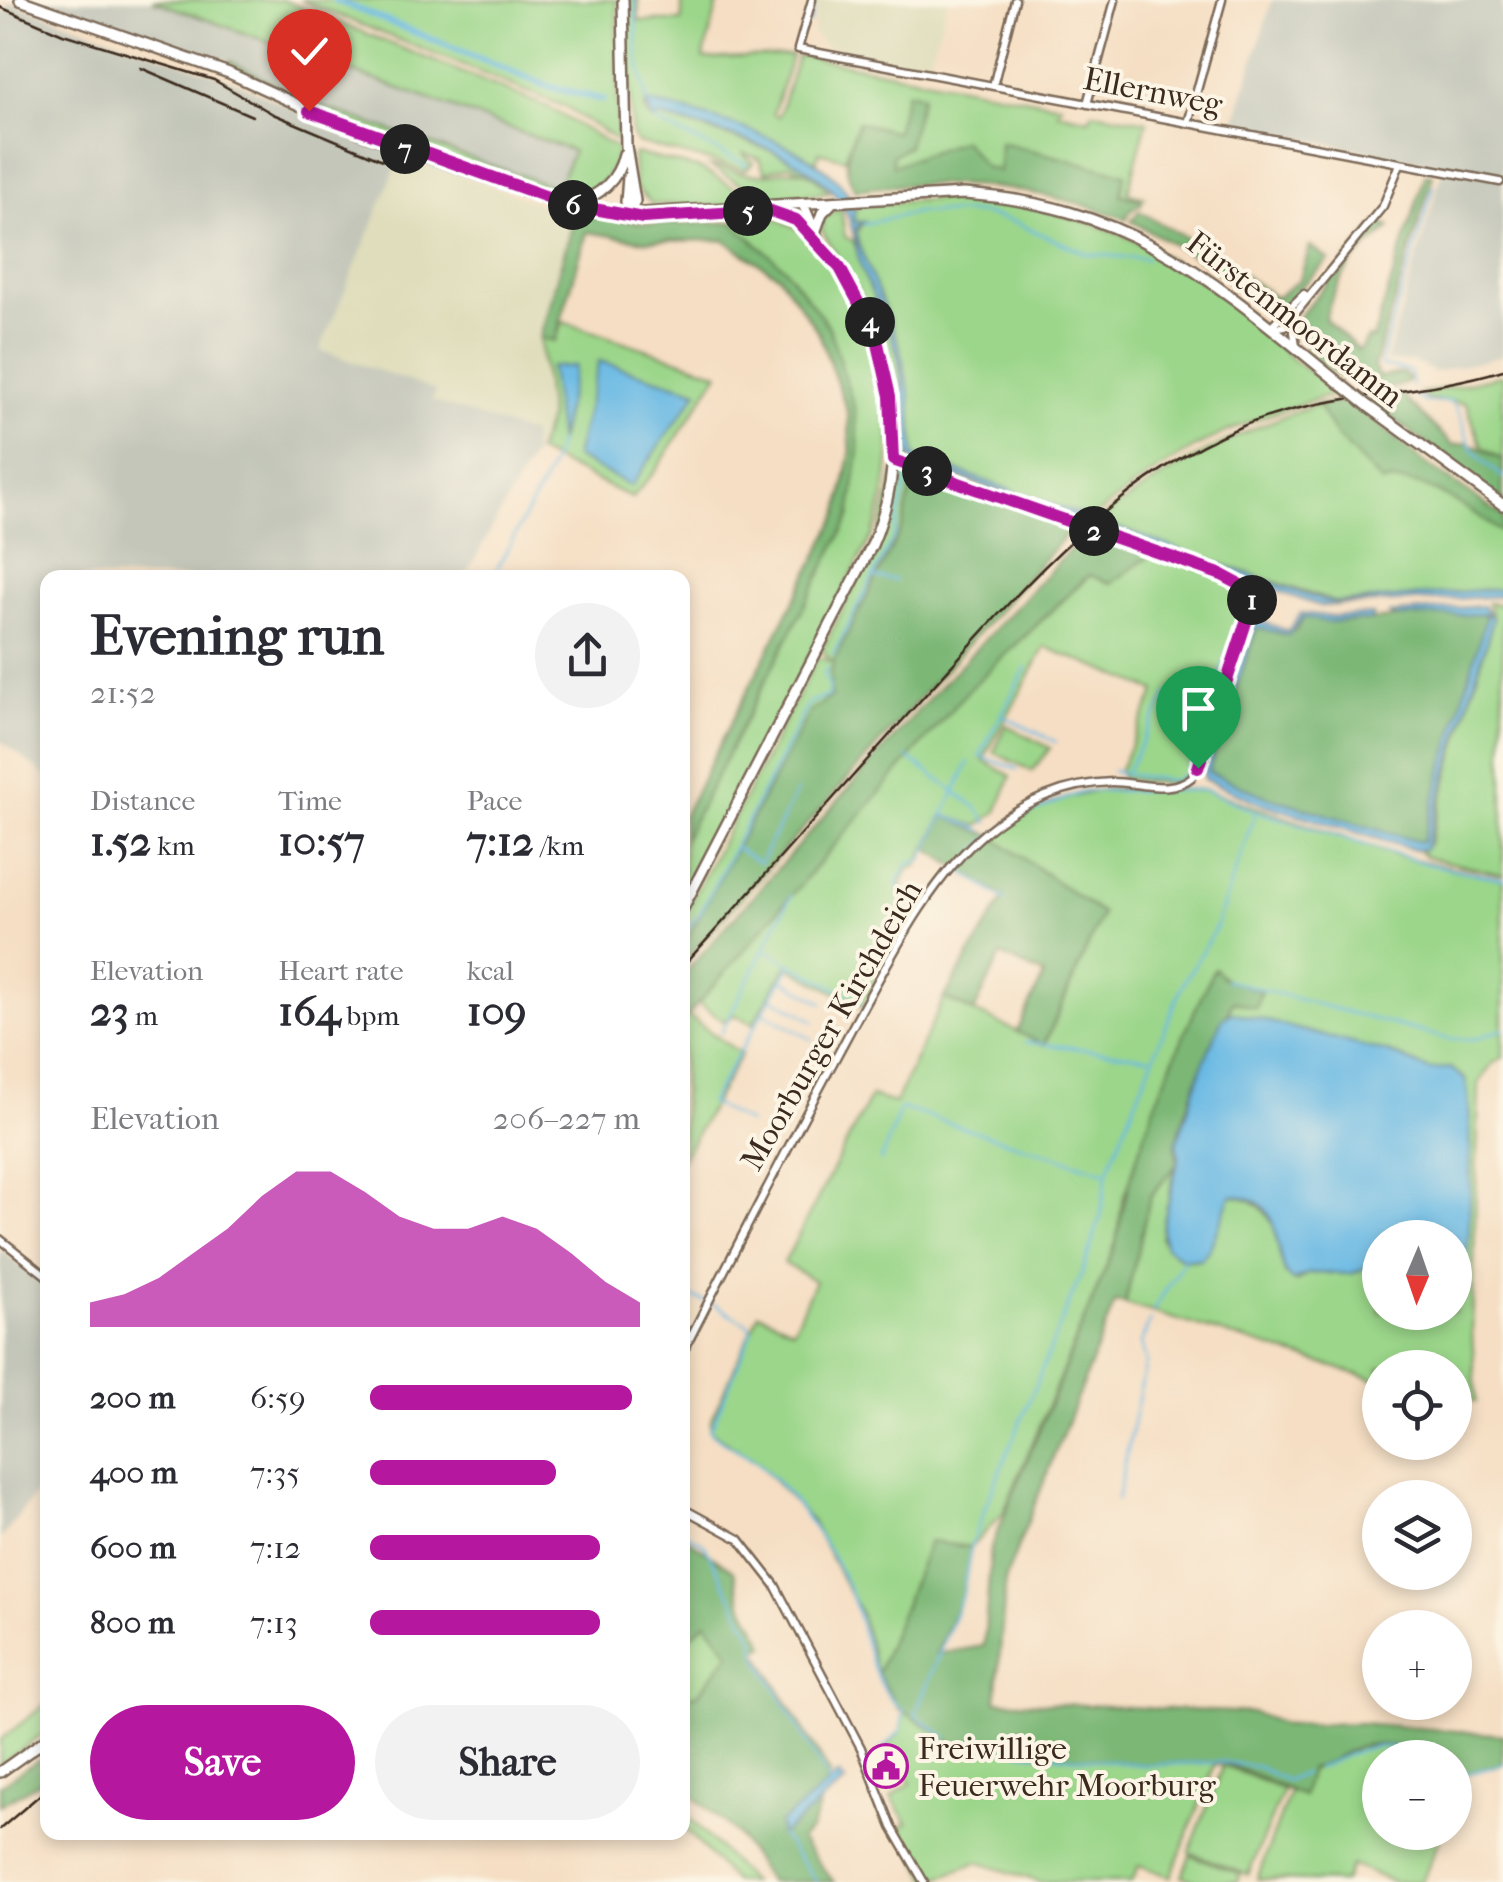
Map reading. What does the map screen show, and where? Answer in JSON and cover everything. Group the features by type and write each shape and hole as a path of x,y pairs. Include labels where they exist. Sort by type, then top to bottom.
{"main road":[{"path":"20,0 229,73 360,133 572,205 630,214"},
{"path":"623,0 626,146 634,190 630,214"},
{"path":"572,205 592,198 614,178 626,146"},
{"path":"629,172 626,202 630,214"},
{"path":"634,190 648,206 665,212"},
{"name":"Fürstenmoordamm","path":"630,214 823,205 860,198 987,196 1081,214 1144,238 1184,260 1368,406 1503,505"},
{"path":"802,204 803,225"},
{"path":"690,895 872,545 887,500 893,460 890,396 876,335 802,204"},
{"name":"Fürstenmoordamm","path":"630,214 662,219 802,204"},
{"path":"817,236 823,205"},
{"path":"768,210 803,225 817,236"},
{"path":"0,1772 40,1744"}],"street":[{"name":"Ellernweg","path":"812,0 798,49 1500,182"},
{"path":"993,86 1015,0"},
{"path":"1086,104 1115,0"},
{"path":"1188,123 1222,0"},
{"path":"1270,327 1284,327 1316,283 1386,202 1400,164"},
{"path":"1270,327 1316,283"},
{"path":"1292,316 1296,348"},
{"name":"Moorburger Kirchdeich","path":"690,1338 786,1148 864,1006 959,859 987,831 1025,805 1064,789 1112,782 1172,786 1192,777 1252,596 1233,579 893,460"},
{"path":"0,1239 40,1271"},
{"path":"690,1512 728,1530 765,1570 842,1711 888,1819 924,1882"}],"shaded area":[{"path":"43,0 152,0 573,151 558,188 313,104 230,61"},
{"path":"818,0 948,0 928,66 827,47 813,33"},
{"path":"1272,0 1503,0 1503,356 1435,372 1413,362 1386,362 1444,166 1234,125"},
{"path":"10,2 237,82 317,121 402,153 320,350 436,391 432,401 531,434 534,452 469,570 40,570 40,771 0,740 0,11 6,13"},
{"path":"402,153 574,217 539,345 556,450 533,444 530,434 432,401 436,392 319,350"},
{"path":"0,1249 40,1282 40,1488 0,1540"}],"green space":[{"path":"152,0 283,0 548,107 618,149 615,161 597,188 579,197 555,197 342,121 226,67 230,61 313,104 557,188 573,151"},
{"path":"300,0 617,0 618,141 563,106"},
{"path":"627,0 638,0 639,21 682,21 682,0 719,0 703,59 792,55 773,114 779,116 798,55 1061,105 1058,112 1089,119 1093,112 1147,121 1128,192 1146,198 1120,195 1125,175 1001,142 1000,171 892,167 892,156 922,95 907,92 897,132 858,122 845,159 819,152 817,161 646,102 645,112 652,120 660,117 746,142 793,160 817,176 790,165 765,172 759,159 742,152 753,163 745,170 637,143 632,136"},
{"path":"906,92 922,95 908,146 892,156 893,166 963,140 984,167 999,171 1000,142 1125,174 1121,195 1142,200 1141,205 1131,209 1126,219 1060,199 993,187 925,184 856,190 847,165 858,122 896,132"},
{"path":"633,155 701,169 758,201 722,206 652,204 635,187"},
{"path":"710,166 762,175 800,170 809,173 829,192 768,200"},
{"path":"1426,173 1433,175 1374,367 1379,377 1403,373 1410,379 1394,387 1357,385 1322,365 1309,351 1297,319 1378,222 1390,227 1345,272 1325,319 1359,351 1368,338 1373,339"},
{"path":"949,198 1063,215 1133,240 1198,277 1270,335 1292,359 1340,393 1268,415 1208,441 1151,475 1091,519 915,456 900,349 860,248 856,233 863,222 854,222 854,210 863,205"},
{"path":"841,208 845,237 853,241 898,353 909,458 1085,525 899,456 897,419 867,307 822,231 824,218"},
{"path":"1139,211 1204,248 1276,298 1300,279 1310,246 1329,260 1278,310 1268,311 1206,263 1131,221"},
{"path":"575,215 653,224 732,222 785,268 829,327 855,410 859,451 850,517 690,827 690,802 839,513 851,451 848,413 819,333 779,276 724,240 645,241 587,232 555,341 540,338"},
{"path":"772,218 783,221 811,240 833,266 857,305 881,368 890,435 888,468 873,534 690,886 690,803 814,569 839,513 851,451 848,413 819,333 779,276 724,240 732,222"},
{"path":"563,322 719,373 656,470 632,498 537,452 549,417 540,338 555,340"},
{"path":"1503,375 1503,460 1482,447 1466,403 1427,399 1421,394"},
{"path":"1401,395 1453,445 1469,443 1503,460 1503,502 1368,400 1355,404 1422,461 1503,516 1503,533 1430,489 1415,484 1382,483 1335,434 1318,405"},
{"path":"1318,405 1360,451 1457,502 1503,533 1503,590 1337,603 1096,522 1202,454 1258,427"},
{"path":"902,465 915,470 902,527 831,680 831,697 810,711 690,933 690,903 818,657 832,662 822,650 877,541 896,470"},
{"path":"915,470 1073,527 690,955 690,933 810,711 831,697 830,673 835,658 902,527"},
{"path":"1086,533 1151,555 1111,583 1089,575 970,688 690,1013 690,967 931,696"},
{"path":"1151,555 1221,575 1243,590 1249,600 1188,778 1170,784 1122,779 1119,771 1156,691 1045,647 983,760 1011,776 997,812 978,826 943,815 917,866 909,869 901,884 908,899 862,1007 787,966 753,1024 735,1015 724,1021 698,1003 970,688 1090,575 1111,583"},
{"path":"1488,603 1503,605 1503,875 1426,857 1418,850 1429,844 1493,619"},
{"path":"1481,611 1487,619 1422,843 1267,797 1208,772 1257,627 1285,635 1296,631 1304,617 1343,622"},
{"path":"1006,725 1050,748 1032,771 994,752"},
{"path":"1120,788 1206,790 1395,855 1503,879 1503,1058 1492,1064 1479,1083 1472,1332 1476,1402 1472,1401 1472,1350 1362,1350 1362,1376 1125,1304 1150,1197 1175,1167 1161,1237 1177,1256 1201,1259 1231,1196 1244,1198 1265,1212 1272,1223 1282,1248 1285,1274 1296,1282 1310,1273 1362,1269 1362,1330 1472,1330 1471,1141 1464,1078 1450,1068 1430,1070 1390,1053 1228,1013 1233,1001 1226,980 1123,1197 1116,1243 1003,1513 971,1547 929,1542 877,1674 860,1613 812,1522 758,1463 710,1431 711,1420 759,1313 793,1329 815,1281 784,1263 871,1096 895,1103 944,998 1045,1044 1102,914 992,836 1022,817 1085,793"},
{"path":"944,816 992,836 1102,914 1044,1045 1017,1032 1044,975 1001,955 974,1012 944,998 1004,898 928,849"},
{"path":"1214,968 1226,980 1261,991 1256,1008 1233,1001 1203,1064 1176,1144 1177,1164 1150,1197 1125,1304 1115,1302 1006,1577 996,1701 1254,1713 1285,1725 1361,1723 1503,1735 1503,1764 1472,1772 1472,1740 1362,1740 1362,1746 1310,1768 1303,1796 1223,1762 1146,1765 957,1745 898,1708 877,1674 929,1542 971,1547 963,1593 936,1654 984,1646 991,1548 1116,1243 1132,1172 1170,1068"},
{"path":"690,1017 741,1054 690,1145"},
{"path":"690,1541 734,1571 742,1602 765,1645 756,1650 830,1774 811,1830 800,1839 834,1882 769,1882 737,1834 690,1794 690,1695 698,1694 730,1653 706,1622 690,1637"},
{"path":"706,1621 730,1653 697,1694 690,1695 690,1637"},
{"path":"40,1709 40,1736 0,1765 0,1740"},
{"path":"904,1710 957,1745 1146,1765 1223,1762 1304,1773 1362,1746 1362,1850 1435,1850 1422,1882 1393,1882 1351,1865 1344,1882 1257,1879 1290,1791 1223,1765 1283,1790 1248,1875 1189,1852 1223,1766 1215,1764 1171,1877 1139,1865 1132,1882 1040,1882 977,1862 929,1882 900,1827 908,1823 891,1797 911,1783 887,1747 901,1730"},
{"path":"40,1759 40,1782 0,1805 0,1785"},
{"path":"690,1818 751,1882 734,1882 690,1834"},
{"path":"1190,1855 1241,1874 1237,1882 1197,1882 1182,1876"}],"water":[{"path":"646,102 701,115 772,140 832,175 849,197 854,222 864,222 856,228 858,243 899,344 910,395 915,456 1321,600 1337,603 1491,589 1503,590 1503,596 1320,606 912,460 898,356 862,270 849,218 832,191 813,174 765,147 660,117 652,121"},
{"path":"599,361 698,391 631,486 575,457"},
{"path":"575,366 559,442 550,367"},
{"path":"1483,606 1493,619 1425,849 1415,850 1260,803 1204,779 1203,767 1250,625 1259,621 1288,631 1301,613 1332,617 1373,615 1371,620 1326,622 1303,617 1289,635 1256,627 1208,772 1267,797 1422,843 1487,614 1388,614"},
{"path":"1232,1012 1390,1053 1430,1070 1450,1068 1464,1078 1470,1140 1469,1220 1362,1220 1362,1269 1351,1274 1310,1273 1292,1281 1285,1271 1270,1217 1250,1199 1231,1196 1210,1248 1201,1259 1183,1259 1165,1247 1162,1228 1179,1157 1177,1142 1222,1019"},
{"path":"839,1775 845,1782 780,1836 780,1823"}],"waterway":[{"path":"335,0 547,86 603,100"},
{"path":"635,0 638,58 648,104"},
{"path":"815,4 816,0"},
{"path":"810,23 813,10"},
{"path":"654,121 747,165"},
{"path":"1413,386 1410,371 1381,366 1381,359 1434,186"},
{"path":"864,224 918,212 980,213 1014,222 1087,254 1147,259"},
{"path":"1415,396 1426,402 1450,401 1474,451 1503,477"},
{"path":"496,570 548,473 559,442"},
{"path":"833,655 894,536 909,470"},
{"path":"873,577 895,580"},
{"path":"1209,709 1168,693 1125,774 1173,781 1187,773 1246,598"},
{"path":"690,926 809,703 828,696 830,687 824,676 827,668"},
{"path":"1017,769 980,756 1026,668"},
{"path":"1003,716 1056,742"},
{"path":"907,757 976,807 988,823"},
{"path":"920,901 878,962 876,954 884,946 905,896 897,884 908,864 922,860 969,762"},
{"path":"1113,771 1123,773"},
{"path":"1005,900 960,870 989,838 1020,817 1085,791 1206,790 1255,811"},
{"path":"736,848 760,863 797,791"},
{"path":"946,1737 915,1715 963,1593 971,1547 1084,1267 1101,1216 1107,1172 1182,986 1215,929 1256,811 1428,864 1503,879"},
{"path":"946,816 982,830"},
{"path":"721,1033 791,896"},
{"path":"766,950 861,1002"},
{"path":"748,1123 710,1103 791,964"},
{"path":"782,979 823,1003"},
{"path":"1226,980 1448,1039 1476,1039 1503,1029"},
{"path":"772,997 814,1021"},
{"path":"764,1013 811,1039"},
{"path":"1026,1042 1149,1057"},
{"path":"881,1160 901,1108 1106,1172"},
{"path":"1153,1311 1184,1260"},
{"path":"690,1297 704,1301"},
{"path":"713,1304 748,1324 752,1331 710,1431 755,1461 783,1489 818,1534 847,1585 875,1672 892,1701 904,1710 901,1730 877,1755"},
{"path":"1117,1500 1146,1362 1141,1343 1150,1320"},
{"path":"690,1536 704,1544 755,1641 757,1656 830,1783"},
{"path":"957,1745 1146,1765 1223,1762 1258,1767 1287,1781 1304,1773"},
{"path":"1317,1768 1362,1750"},
{"path":"1472,1772 1503,1764"},
{"path":"781,1835 817,1882"}],"railway":[{"path":"0,7 63,34 214,80 273,114 385,161"},
{"path":"141,68 252,116"},
{"path":"690,958 1027,585 1104,512 1146,480 1191,452 1270,416 1503,370"},
{"path":"0,1829 40,1795"}],"place":[{"name":"Freiwillige Feuerwehr Moorburg","path":"886,1766"}],"route":[{"path":"309,111 360,133 567,204 643,218 768,210 803,225 846,277 876,335 890,396 893,460 1222,575 1248,589 1252,604 1198,768"}]}
